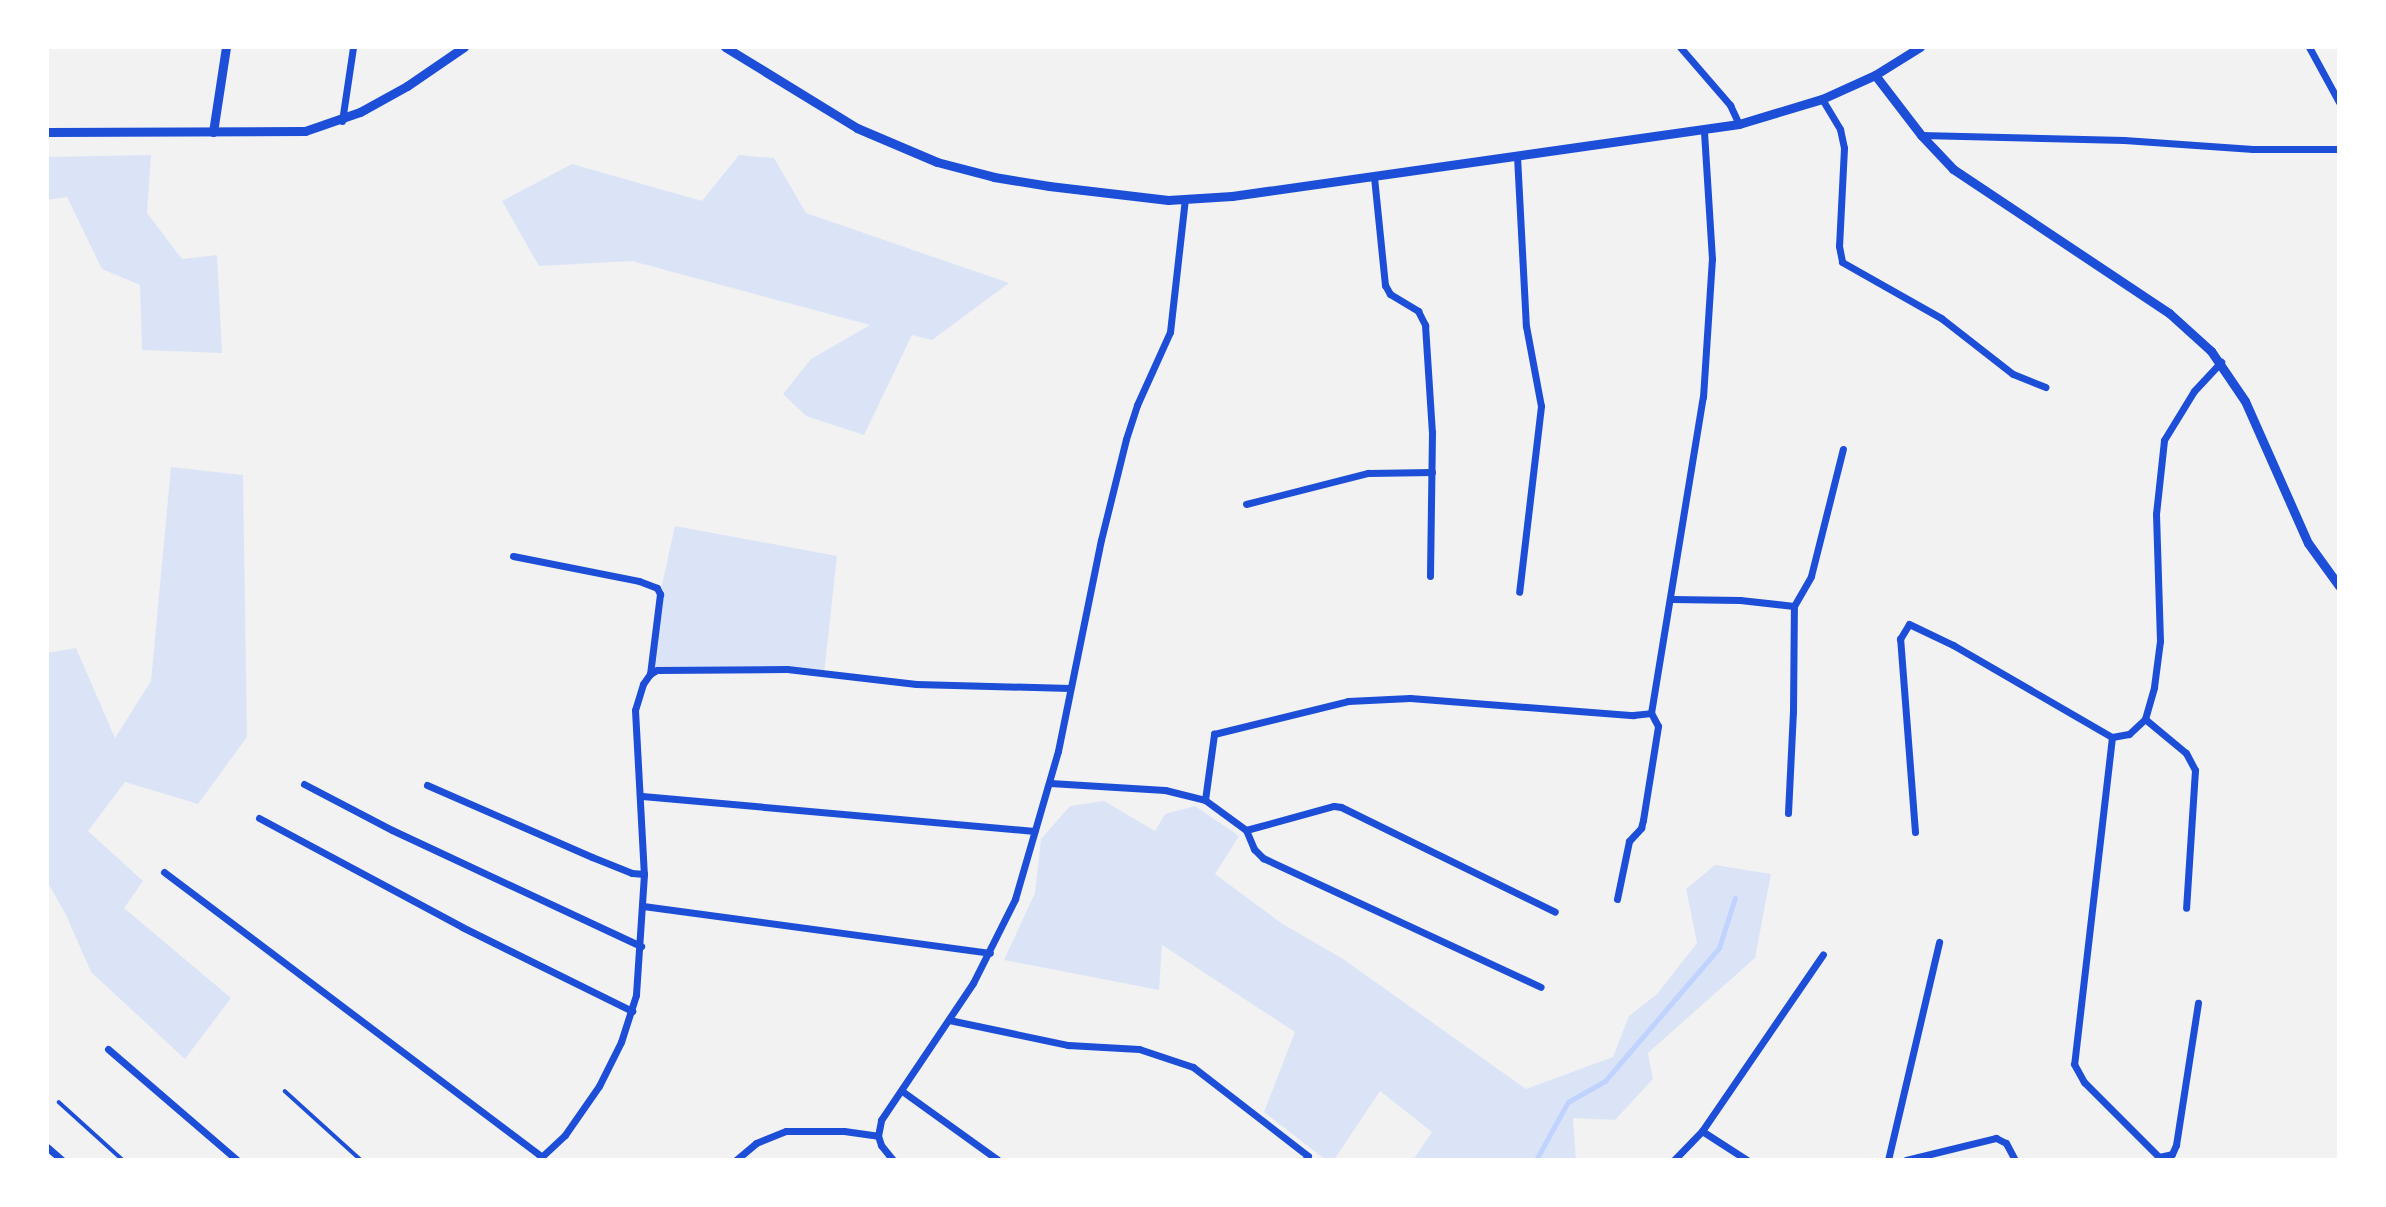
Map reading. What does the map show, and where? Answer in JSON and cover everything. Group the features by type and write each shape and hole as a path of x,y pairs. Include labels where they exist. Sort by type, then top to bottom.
{"street":[{"path":"213,132 226,47"},
{"path":"342,121 353,47"},
{"path":"47,132 305,131 342,121 397,92 464,47"},
{"path":"725,47 857,128 937,162 994,177 1049,186 1185,199 1231,196 1374,177 1739,124 1822,99 1875,75 1920,47"},
{"path":"1680,47 1730,105 1739,124"},
{"path":"2309,47 2339,102"},
{"path":"1875,75 1921,135 1966,179 2177,318 2221,362 2248,407 2308,544 2339,586"},
{"path":"1822,99 1840,129 1844,148 1839,246 1842,262 1941,318 2009,372 2045,387"},
{"path":"1617,899 1628,843 1641,828 1643,820 1658,726 1651,713 1697,446 1711,295 1712,224 1704,131"},
{"path":"1921,135 2124,140 2253,149 2339,149"},
{"path":"1517,156 1526,326 1541,406 1519,592"},
{"path":"1374,177 1385,285 1393,297 1418,312 1425,325 1432,472 1430,576"},
{"path":"893,1160 881,1145 878,1136 881,1120 949,1020 990,953 1015,899 1050,783 1126,439 1137,405 1170,332 1185,199"},
{"path":"1915,832 1900,639 1909,624 1953,645 2112,737 2129,734 2145,719 2154,687 2159,653 2161,618 2156,514 2164,440 2183,405 2221,362"},
{"path":"1788,813 1794,606 1811,576 1843,449"},
{"path":"1246,504 1368,473 1432,472"},
{"path":"513,556 639,581 657,588 660,594 650,674"},
{"path":"1672,599 1740,600 1794,606"},
{"path":"163,872 540,1158 565,1135 599,1086 632,1011 640,946 644,874 642,796 635,710 643,684 650,674 657,670 787,669 916,684 1070,688"},
{"path":"1205,800 1210,744 1219,730 1348,701 1377,698 1489,703 1633,716 1651,713"},
{"path":"2145,719 2186,753 2195,770 2186,908"},
{"path":"2112,737 2074,1064 2084,1082 2159,1157 2172,1154 2176,1145 2198,1003"},
{"path":"1050,783 1165,790 1205,800 1246,830 1254,849 1263,858 1541,987"},
{"path":"303,784 393,830 640,946"},
{"path":"426,785 601,861 644,874"},
{"path":"642,796 1034,831"},
{"path":"1246,830 1334,806 1341,807 1555,912"},
{"path":"259,818 463,927 632,1011"},
{"path":"643,906 990,953"},
{"path":"1888,1160 1939,942"},
{"path":"1674,1160 1702,1130 1823,954"},
{"path":"949,1020 1068,1045 1139,1049 1192,1067 1306,1158"},
{"path":"108,1049 237,1160"},
{"path":"902,1091 999,1160"},
{"path":"1702,1130 1747,1160"},
{"path":"736,1160 756,1143 786,1131 844,1131 878,1136"},
{"path":"1906,1160 1996,1138 2006,1143 2015,1160"},
{"path":"47,1147 62,1160"}],"lane":[{"path":"285,1091 361,1160"},
{"path":"59,1102 123,1160"}],"shaded area":[{"path":"151,155 147,213 182,259 217,255 222,353 142,350 140,285 102,269 67,197 47,200 47,157"},
{"path":"739,155 774,158 806,213 1009,283 932,340 912,335 864,435 806,416 783,394 811,359 870,325 632,261 539,266 502,201 572,164 702,201"},
{"path":"171,467 243,475 247,737 198,804 125,782 88,831 143,881 124,908 231,998 185,1059 91,972 66,915 47,881 47,653 76,648 115,738 151,681"},
{"path":"675,526 837,556 824,674 787,669 657,670 650,674 660,594"},
{"path":"1104,801 1155,831 1165,814 1195,806 1239,836 1215,874 1281,923 1343,959 1526,1089 1613,1057 1629,1016 1657,994 1697,943 1686,889 1715,865 1771,874 1755,958 1648,1053 1653,1079 1615,1120 1573,1118 1576,1160 1413,1160 1432,1132 1380,1091 1334,1160 1326,1160 1264,1112 1295,1032 1162,945 1159,990 1004,960 1035,893 1041,839 1070,806"}],"waterway":[{"path":"1536,1160 1568,1102 1605,1081 1719,948 1735,898"}]}
